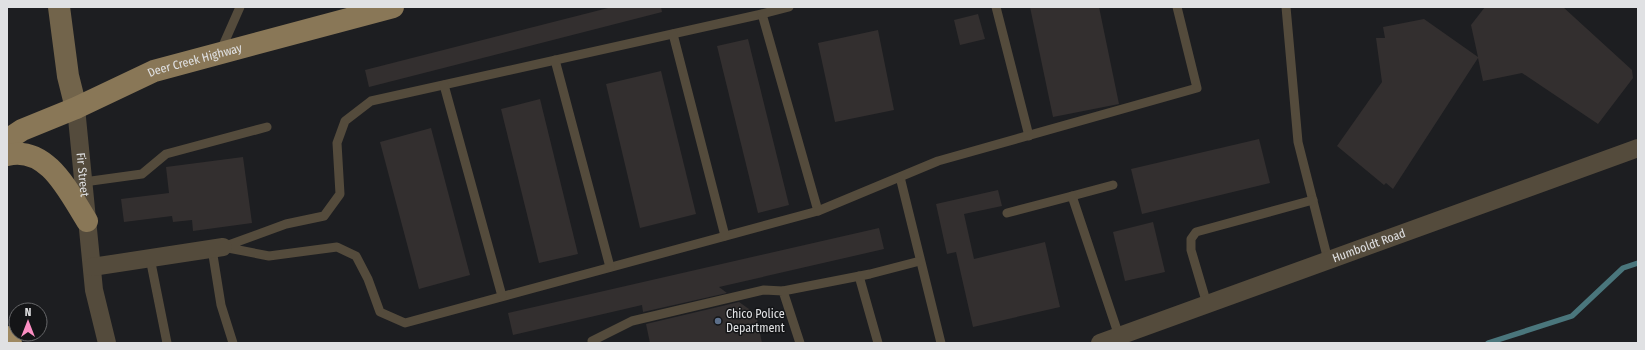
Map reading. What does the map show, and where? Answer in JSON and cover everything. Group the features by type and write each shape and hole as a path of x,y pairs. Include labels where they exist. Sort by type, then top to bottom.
{"highway":[{"path":"7,337 11,343"}],"main road":[{"name":"Deer Creek Highway","path":"7,140 22,130 76,108 154,72 360,11 393,7"},
{"path":"7,154 14,153 36,156 55,172 87,221"}],"street":[{"name":"Fir Street","path":"59,7 68,76 76,108 94,290 107,343"},
{"name":"Humboldt Road","path":"1100,343 1638,148"},
{"path":"92,267 218,248"}],"lane":[{"path":"220,53 240,7"},
{"path":"218,248 286,224 324,216 340,194 337,143 345,121 371,101 789,7"},
{"path":"996,7 1029,136"},
{"path":"218,248 269,256 337,248 356,256 368,279 380,312 405,323 818,211 938,161 1197,88 1177,7"},
{"path":"1286,7 1298,142 1328,260"},
{"path":"762,14 818,211"},
{"path":"673,34 725,236"},
{"path":"555,60 610,267"},
{"path":"444,85 502,296"},
{"path":"84,182 142,174 166,154 267,127"},
{"path":"900,177 941,343"},
{"path":"1007,213 1112,185"},
{"path":"1072,196 1119,336"},
{"path":"1207,304 1191,250 1191,239 1196,232 1313,200"},
{"path":"218,248 221,305 233,343"},
{"path":"150,258 167,343"},
{"path":"590,342 632,321 764,290 783,291 859,276 920,260"},
{"path":"859,276 878,343"},
{"path":"783,291 800,343"}],"building":[{"path":"612,7 661,7 662,12 369,87 365,70"},
{"path":"1030,7 1099,7 1119,104 1053,117"},
{"path":"1485,7 1563,7 1632,70 1633,78 1598,124 1522,73 1483,81 1478,58 1393,189 1386,183 1384,185 1337,146 1382,82 1376,38 1385,38 1383,27 1424,19 1478,57 1471,25"},
{"path":"978,14 985,39 960,45 954,20"},
{"path":"878,30 894,110 835,122 818,43"},
{"path":"748,39 789,205 758,213 717,46"},
{"path":"661,71 696,214 640,228 606,84"},
{"path":"540,99 578,254 539,263 501,109"},
{"path":"431,128 470,275 419,289 380,142"},
{"path":"1259,139 1270,183 1142,214 1131,169"},
{"path":"243,157 252,223 193,231 192,220 173,222 172,216 124,222 121,199 169,193 166,167"},
{"path":"998,190 1002,206 964,214 974,259 1045,242 1060,307 973,327 956,252 947,254 936,204"},
{"path":"1153,222 1165,272 1125,281 1113,232"},
{"path":"879,228 884,249 719,287 727,293 643,312 642,305 513,335 508,313"},
{"name":"Chico Police Department","path":"739,302 756,314 762,343 650,343 646,324"}],"waterway":[{"path":"1488,343 1572,316 1623,268 1638,263"}],"place":[{"name":"Chico Police Department","path":"718,321"}]}
